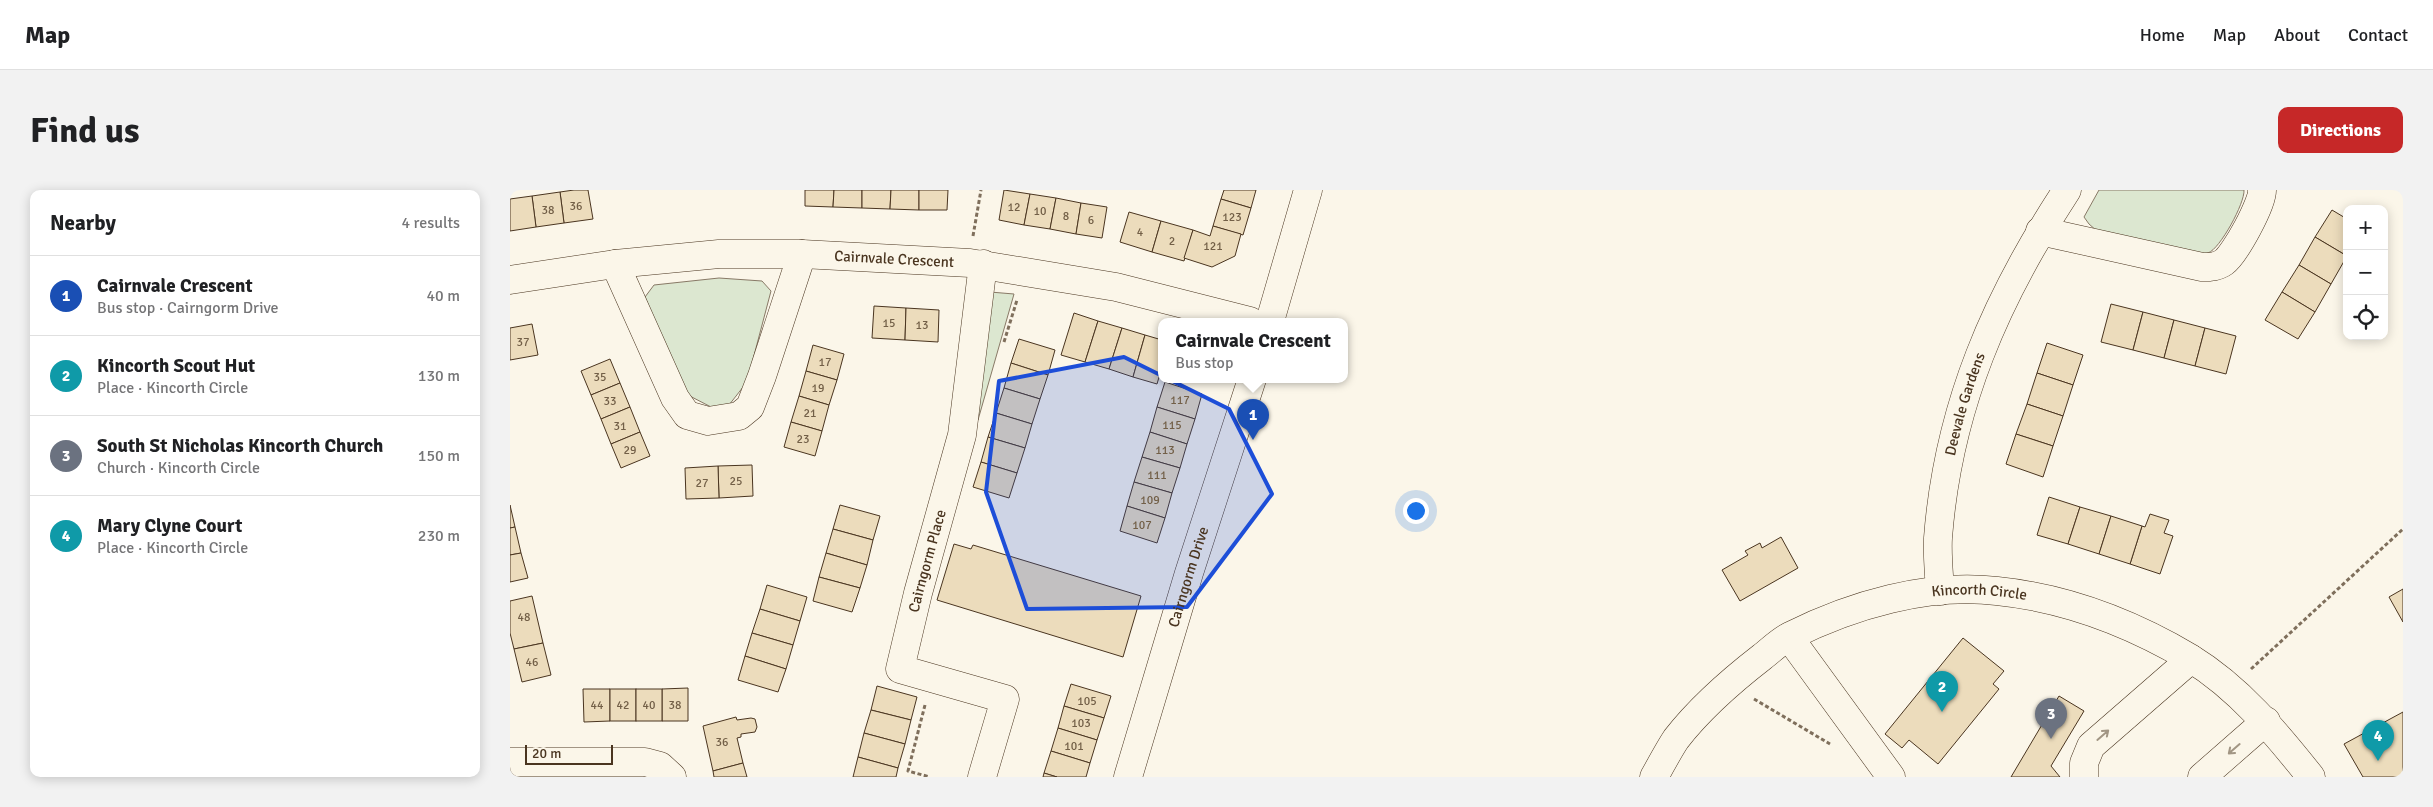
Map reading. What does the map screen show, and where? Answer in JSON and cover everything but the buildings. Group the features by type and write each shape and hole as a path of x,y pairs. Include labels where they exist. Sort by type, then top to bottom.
{"street":[{"path":"1271,318 1308,190"},
{"name":"Deevale Gardens","path":"1940,591 1938,539 1950,448 1963,397 1984,344 2010,288 2040,231 2067,190"},
{"path":"2040,231 2202,267 2215,267 2226,261 2232,252 2261,201 2262,190"},
{"name":"Cairnvale Crescent","path":"510,280 615,264 719,254 802,254 976,263 1116,287 1238,318"},
{"path":"615,264 674,398 687,415 708,421 739,416 750,407 802,254"},
{"name":"Cairngorm Place","path":"976,263 962,435 918,593 900,669 1005,699 982,777"},
{"name":"Cairngorm Drive","path":"1128,777 1189,573 1251,383"},
{"name":"Kincorth Circle","path":"1654,777 1676,740 1727,684 1789,637 1853,610 1896,598 1940,591 1996,591 2048,600 2113,618 2191,659 2230,688 2266,721 2311,777"},
{"path":"1789,637 1891,777"},
{"path":"2084,777 2084,763 2091,746 2191,659"},
{"path":"2202,777 2266,721"},
{"path":"510,762 645,762 660,766 672,777"}],"path":[{"path":"976,263 981,190"},
{"path":"2230,688 2403,529"},
{"path":"930,777 908,771 932,678"},
{"path":"1727,684 1834,747"}],"highlighted area":[{"path":"1124,357 1229,409 1272,494 1187,607 1027,609 986,492 999,381"}],"green space":[{"path":"2099,190 2244,190 2236,215 2219,243 2207,254 2196,254 2097,231 2084,217"},
{"path":"719,278 762,281 771,291 747,382 729,405 713,408 684,393 645,297 654,285"},
{"path":"990,292 1014,294 978,420 975,420"}],"place":[{"name":"Cairnvale Crescent","path":"1253,440"},
{"name":"Kincorth Scout Hut","path":"1942,712"},
{"name":"South St Nicholas Kincorth Church","path":"2051,739"},
{"name":"Mary Clyne Court","path":"2378,761"}]}
